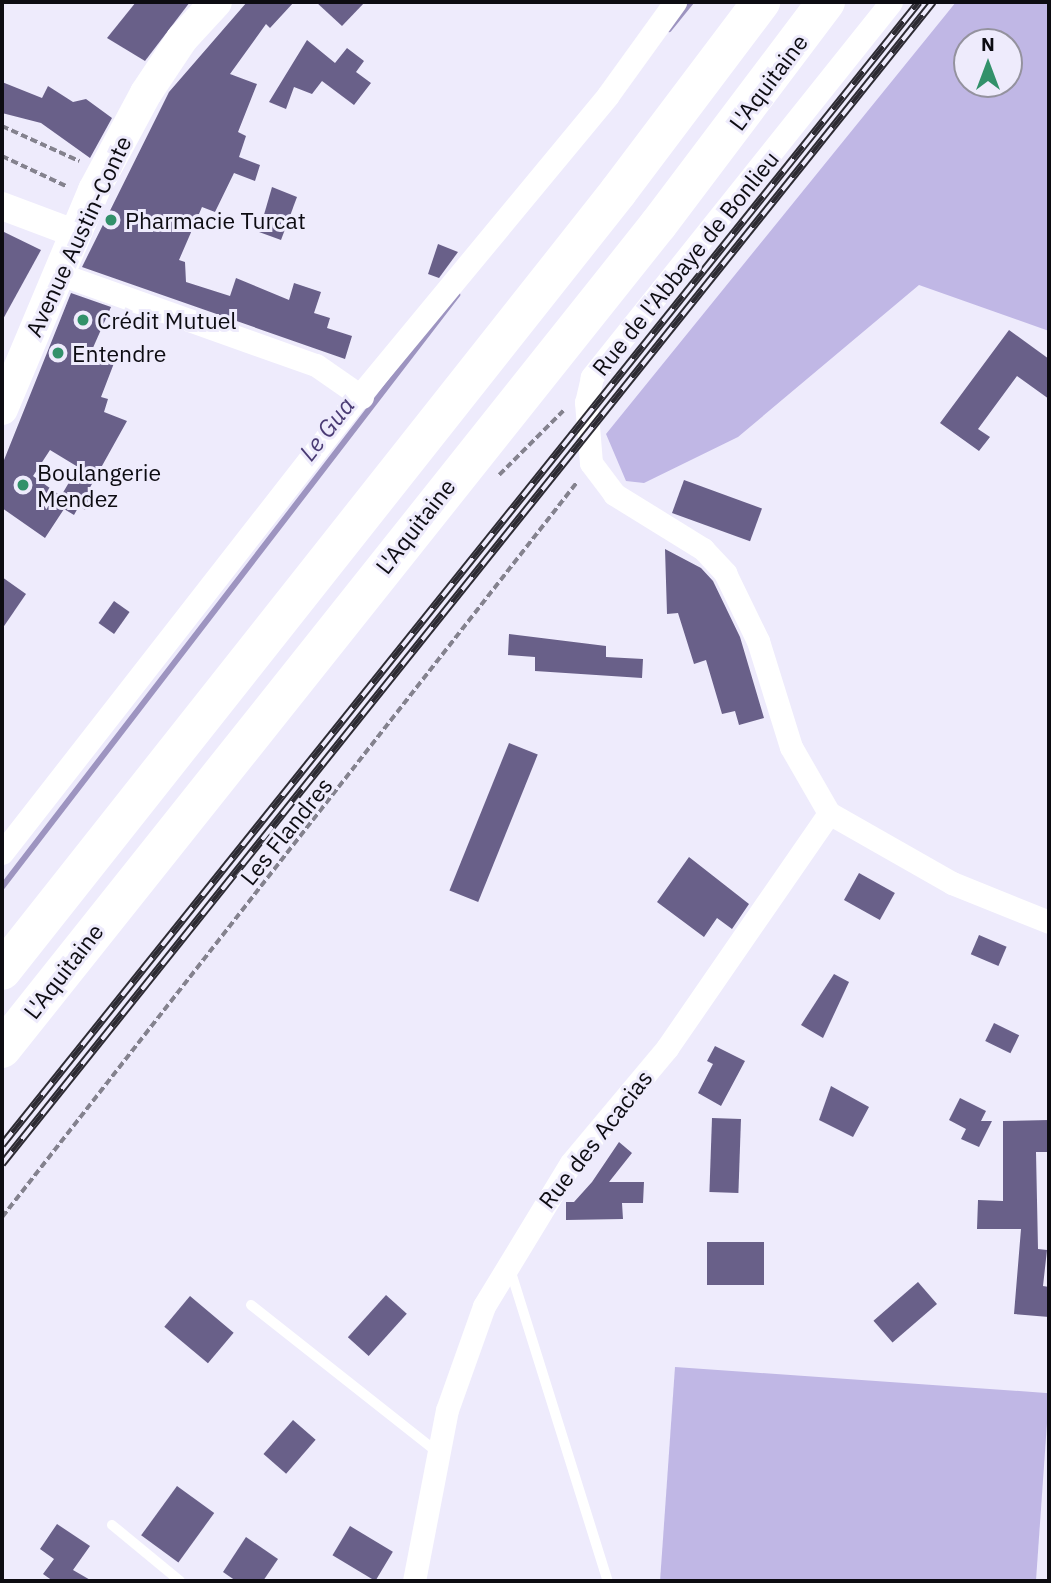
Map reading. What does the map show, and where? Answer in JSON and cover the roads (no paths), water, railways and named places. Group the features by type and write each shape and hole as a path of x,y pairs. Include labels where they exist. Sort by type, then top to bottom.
{"highway":[{"name":"L'Aquitaine","path":"2,971 618,192 761,2"},
{"name":"L'Aquitaine","path":"2,1049 658,225 826,2"}],"main road":[{"name":"Avenue Austin-Conte","path":"2,409 75,233 82,194 182,39 216,2"}],"street":[{"path":"2,853 362,397 608,94 675,2"},
{"name":"Rue de l'Abbaye de Bonlieu","path":"829,813 791,747 758,641 725,573 703,548 614,494 591,463 586,402 592,377 891,2"},
{"path":"2,205 75,233"},
{"path":"57,273 316,365 362,397"},
{"path":"829,813 952,883 1049,922"},
{"name":"Rue des Acacias","path":"414,1581 437,1451 484,1306 571,1163 667,1048 829,813"}],"lane":[{"path":"508,1263 608,1581"},
{"path":"251,1305 437,1451"},
{"path":"112,1525 180,1581"}],"waterway":[{"name":"Le Gua","path":"669,29 691,2"},
{"name":"Le Gua","path":"2,887 457,295"}],"railway":[{"path":"2,1145 919,2"},
{"path":"2,1164 933,2"}],"place":[{"name":"Pharmacie Turcat","path":"111,220"},
{"name":"Crédit Mutuel","path":"83,320"},
{"name":"Entendre","path":"58,353"},
{"name":"Boulangerie Mendez","path":"23,485"}]}
